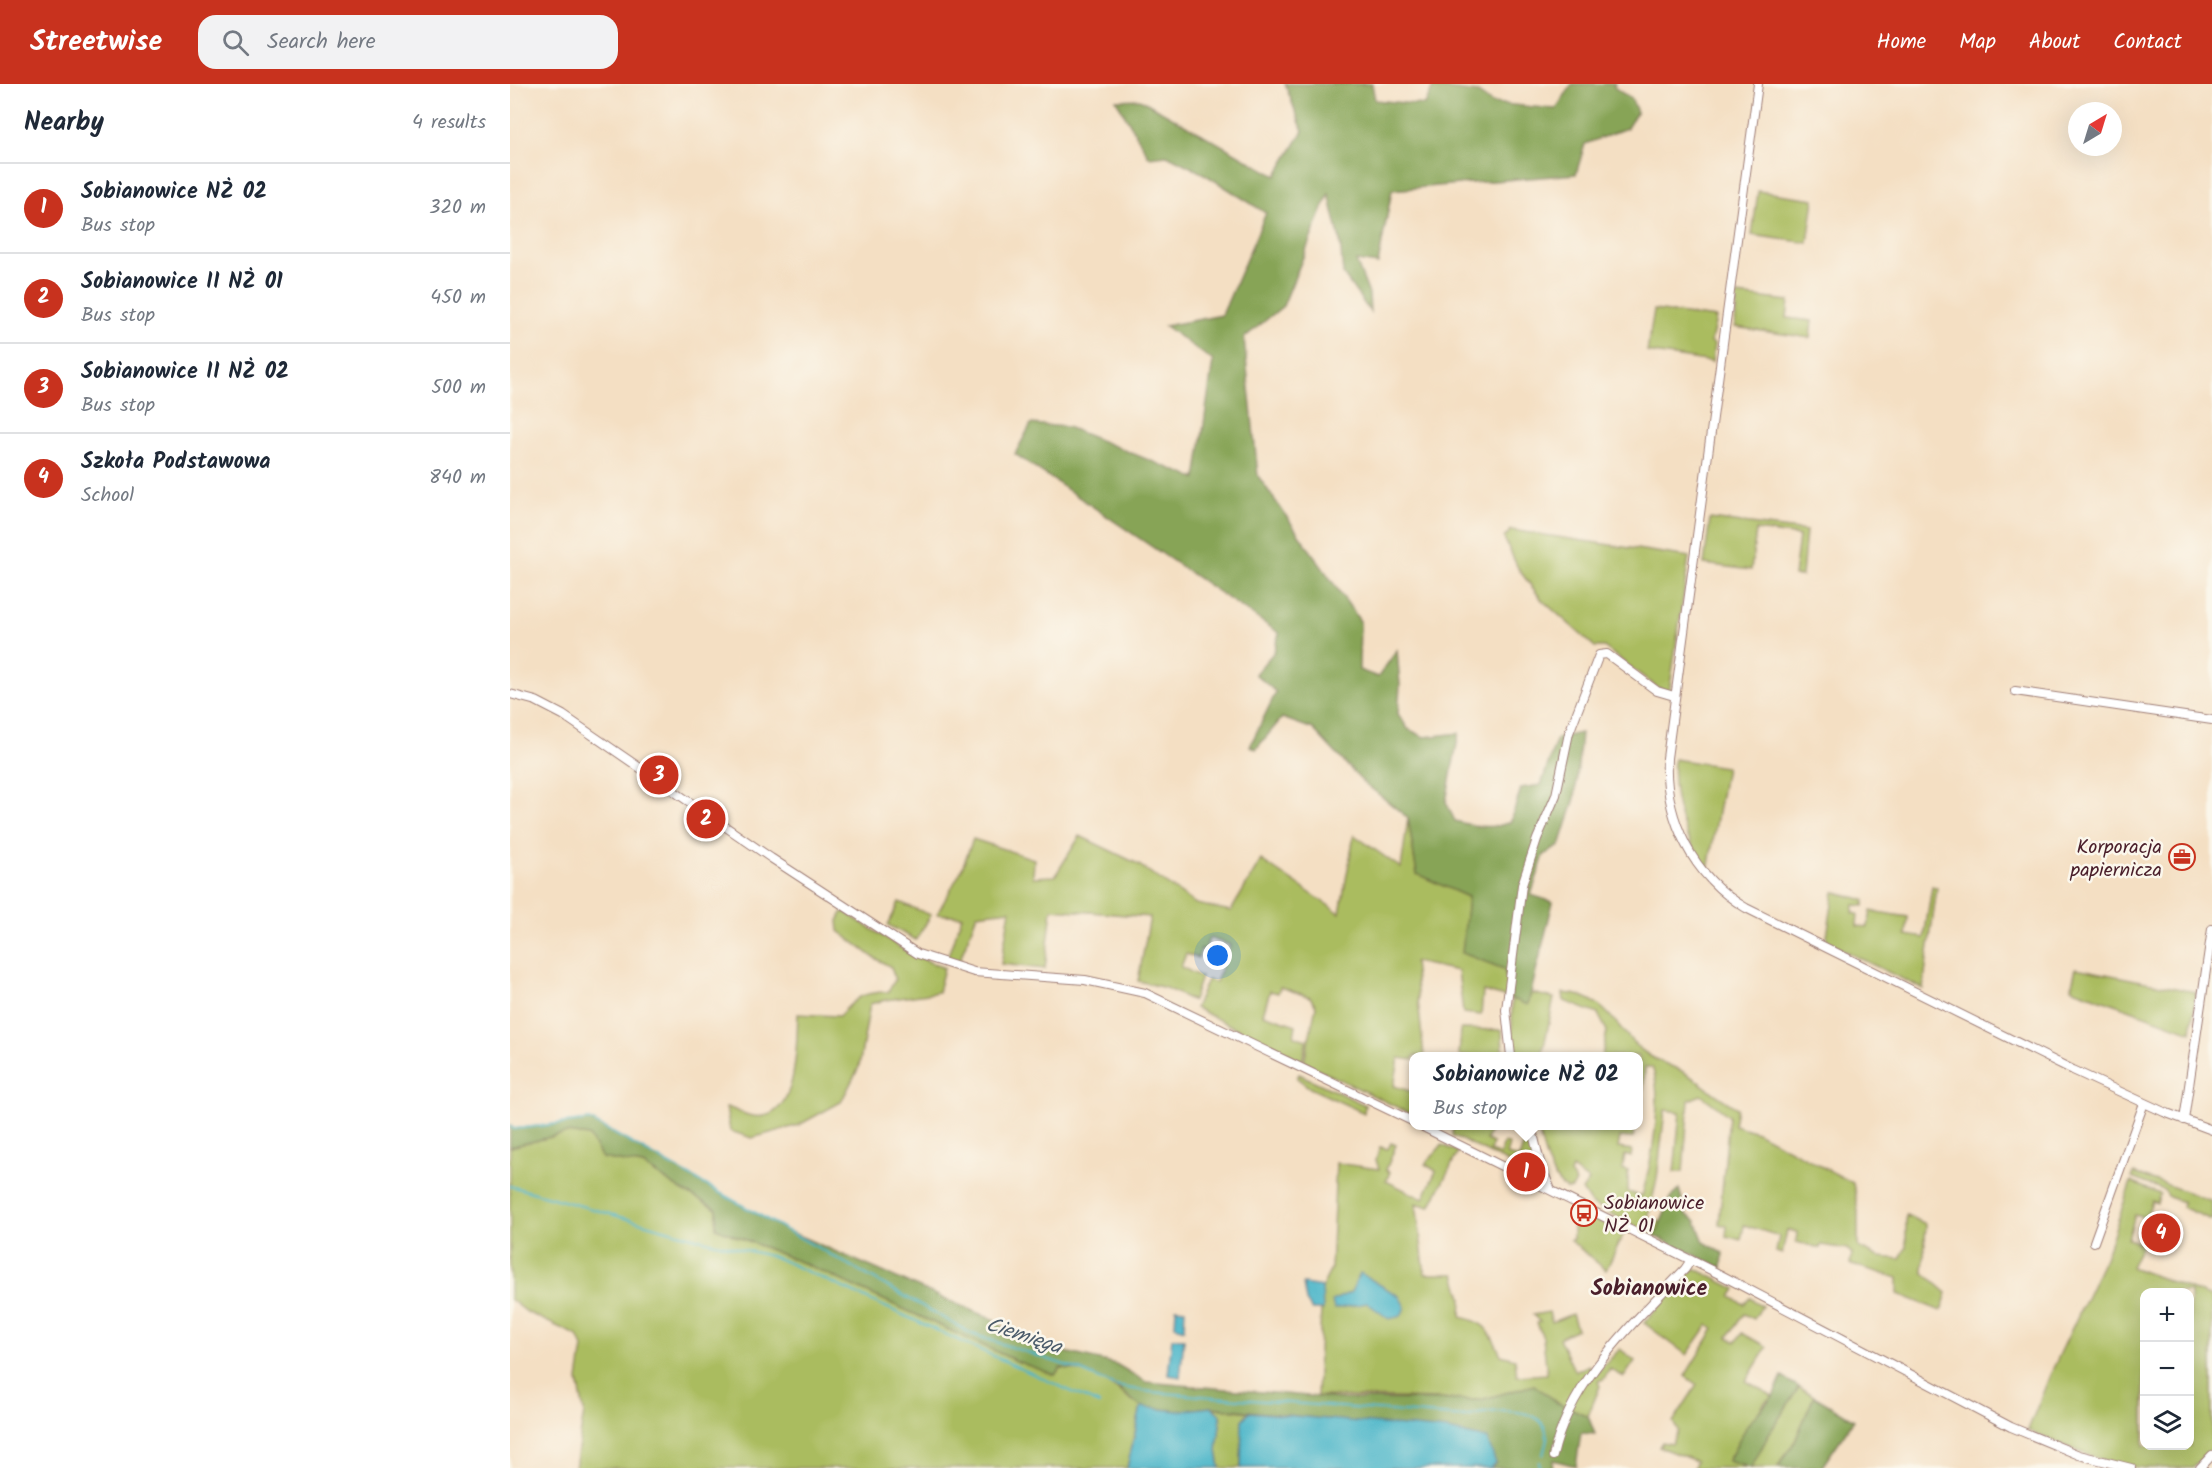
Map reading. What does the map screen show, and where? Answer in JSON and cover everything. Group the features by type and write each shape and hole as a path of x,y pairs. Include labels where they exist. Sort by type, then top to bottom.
{"street":[{"path":"1758,84 1674,696 1666,770 1670,801 1679,830 1692,856 1707,878 1722,893 1769,920 2144,1103 2212,1130"},
{"path":"1511,1052 1506,1010 1522,885 1537,839 1556,795 1569,733 1592,669 1599,656 1607,654 1656,691 1674,696"},
{"path":"2015,691 2212,720"},
{"path":"510,694 536,701 563,715 842,906 925,957 974,972 1085,980 1145,993 1409,1120"},
{"path":"2184,1120 2212,929"},
{"path":"2094,1242 2144,1103"},
{"path":"1430,1130 1691,1260 2011,1427 2079,1455 2132,1468"},
{"path":"1532,1130 1541,1166 1551,1190"},
{"path":"1529,1179 1541,1166"},
{"path":"1553,1456 1557,1440 1586,1379 1691,1260"},
{"path":"2200,1468 2212,1455"}],"green space":[{"path":"1285,84 1372,84 1375,100 1425,105 1433,87 1478,93 1492,103 1556,109 1572,84 1615,84 1614,87 1632,100 1637,112 1627,128 1585,144 1576,174 1392,190 1378,264 1356,261 1369,294 1370,312 1343,274 1340,240 1329,194 1283,306 1244,338 1258,476 1360,621 1359,670 1378,677 1397,650 1400,685 1398,714 1408,729 1424,737 1459,733 1446,802 1455,821 1491,827 1511,821 1521,788 1541,785 1557,738 1581,733 1575,798 1560,846 1544,855 1531,895 1553,902 1528,1005 1512,999 1504,969 1462,953 1468,897 1417,874 1408,818 1362,781 1313,729 1282,718 1256,749 1250,746 1276,692 1255,674 1274,652 1279,633 1015,454 1031,424 1067,427 1196,479 1213,361 1165,326 1222,315 1266,213 1206,175 1167,155 1149,157 1116,100 1140,99 1276,176 1303,131"},
{"path":"1758,191 1814,199 1808,243 1752,235"},
{"path":"1737,295 1789,301 1787,318 1812,321 1810,338 1735,327"},
{"path":"1654,310 1716,318 1711,342 1714,344 1712,362 1647,352"},
{"path":"1710,519 1806,531 1802,576 1794,576 1799,536 1756,530 1751,570 1704,564"},
{"path":"1511,530 1689,557 1669,693 1657,687 1604,647 1595,647 1542,600 1519,570 1504,538"},
{"path":"1674,759 1726,767 1708,870 1680,818 1675,789"},
{"path":"1408,818 1417,874 1468,897 1463,953 1504,969 1528,1004 1531,993 1554,998 1543,1052 1515,1052 1512,1042 1512,999 1483,991 1481,1015 1463,1013 1458,971 1414,962 1424,1052 1409,1052 1409,1059 1399,1058 1394,1086 1409,1091 1409,1113 1304,1062 1316,1006 1310,997 1280,987 1278,993 1270,991 1263,1014 1296,1025 1294,1036 1307,1040 1302,1061 1195,1008 1207,980 1216,982 1230,945 1209,938 1205,950 1201,949 1198,958 1186,954 1181,967 1201,977 1193,1001 1166,988 1138,981 1150,917 1052,909 1045,969 1001,964 1010,910 977,914 959,962 947,958 962,916 937,914 961,871 973,839 1034,859 1033,877 1055,876 1080,836 1136,863 1196,904 1231,911 1261,860 1340,913 1354,835 1401,868"},
{"path":"1932,886 1937,888 1923,989 1826,942 1834,892 1865,900 1864,906 1854,905 1853,913 1858,914 1857,926 1868,927 1871,911 1908,917 1906,935 1924,938"},
{"path":"899,902 931,915 916,940 888,925"},
{"path":"843,911 909,953 944,968 938,992 870,1004 859,1067 841,1102 799,1125 752,1138 730,1131 726,1107 753,1116 768,1115 780,1107 792,1078 798,1014 839,1016 860,997 871,993 888,992 895,980 891,967 873,957 839,931 838,921"},
{"path":"2076,968 2196,992 2191,1032 2071,988"},
{"path":"1563,993 1579,995 1592,1001 1603,1008 1629,1038 1650,1056 1687,1074 1737,1108 1734,1125 1757,1132 1853,1183 1858,1211 1858,1247 1879,1257 1900,1259 1906,1247 1906,1215 1926,1224 1923,1272 1947,1293 1941,1311 1898,1294 1898,1278 1850,1264 1852,1254 1847,1249 1821,1245 1820,1248 1796,1242 1797,1232 1787,1230 1782,1254 1776,1252 1779,1236 1744,1225 1741,1240 1726,1236 1727,1226 1719,1224 1729,1116 1701,1095 1689,1100 1683,1172 1674,1172 1680,1112 1665,1110 1657,1179 1648,1218 1661,1222 1655,1236 1591,1204 1582,1190 1589,1181 1572,1169 1570,1174 1576,1182 1572,1189 1567,1190 1551,1170 1538,1130 1634,1130 1633,1138 1620,1137 1618,1148 1632,1150 1631,1157 1625,1155 1622,1169 1628,1171 1628,1192 1642,1196 1655,1131 1657,1096 1652,1067 1645,1067 1643,1093 1643,1052 1603,1052 1607,1031 1598,1014 1564,1001"},
{"path":"1461,1029 1502,1030 1503,1052 1459,1052"},
{"path":"1299,1074 1365,1105 1364,1113 1310,1088 1297,1078"},
{"path":"590,1120 786,1230 996,1321 1019,1341 1116,1364 1146,1382 1343,1399 1480,1400 1534,1385 1556,1402 1588,1416 1595,1434 1581,1433 1576,1466 1553,1460 1552,1468 1490,1468 1496,1463 1341,1421 1211,1407 1178,1411 1141,1407 1115,1386 1078,1369 1060,1368 1055,1375 1019,1362 808,1265 716,1228 717,1209 683,1191 643,1165 602,1158 589,1136 567,1133 510,1147 510,1125 514,1129"},
{"path":"1453,1130 1490,1130 1486,1140 1493,1143 1490,1151 1500,1155 1504,1143 1509,1144 1506,1155 1519,1158 1527,1142 1533,1144 1537,1167 1527,1172 1452,1135"},
{"path":"567,1133 589,1136 602,1158 643,1165 717,1209 716,1228 808,1265 1019,1362 1055,1375 1060,1368 1072,1369 1104,1381 1141,1407 1127,1468 575,1468 584,1412 578,1380 583,1347 578,1336 527,1312 510,1299 510,1147"},
{"path":"1391,1143 1396,1145 1386,1170 1390,1172 1386,1181 1423,1199 1436,1171 1425,1164 1442,1145 1458,1152 1430,1207 1416,1203 1425,1274 1455,1274 1462,1298 1461,1317 1477,1322 1487,1329 1501,1355 1515,1359 1517,1376 1547,1374 1543,1338 1537,1323 1540,1322 1533,1315 1549,1312 1552,1322 1572,1314 1577,1329 1559,1338 1575,1372 1589,1365 1595,1375 1620,1349 1635,1361 1624,1377 1610,1369 1604,1379 1598,1381 1600,1386 1588,1416 1556,1402 1534,1385 1480,1400 1317,1396 1322,1287 1331,1269 1336,1163 1379,1169 1376,1160 1380,1147 1388,1149"},
{"path":"2134,1173 2212,1201 2212,1220 2182,1207 2183,1202 2169,1197 2164,1190 2132,1178"},
{"path":"2131,1182 2160,1194 2157,1203 2152,1201 2146,1218 2135,1215 2128,1239 2142,1244 2131,1267 2188,1288 2140,1288 2140,1450 2194,1450 2194,1290 2212,1297 2212,1449 2193,1468 2145,1468 2115,1463 2085,1454 2028,1430 2050,1375 2105,1258"},
{"path":"1679,1189 1686,1214 1696,1221 1704,1242 1723,1253 1722,1268 1655,1236 1671,1198"},
{"path":"1573,1208 1624,1233 1606,1270 1570,1240 1573,1239"},
{"path":"1694,1268 1736,1289 1731,1297 1744,1304 1750,1298 1762,1306 1754,1319 1744,1314 1728,1337 1736,1342 1742,1333 1767,1347 1746,1381 1773,1396 1765,1402 1728,1460 1746,1468 1694,1468 1696,1461 1659,1447 1662,1442 1671,1444 1678,1431 1673,1422 1697,1385 1685,1376 1714,1329 1708,1325 1687,1355 1644,1323"},
{"path":"1782,1377 1799,1387 1769,1434 1751,1468 1728,1461 1748,1424 1773,1396"},
{"path":"1799,1387 1814,1396 1795,1441 1777,1468 1751,1468 1769,1434"},
{"path":"1814,1396 1854,1420 1821,1468 1778,1468 1795,1441"},
{"path":"1211,1407 1249,1412 1242,1420 1241,1468 1220,1468 1217,1451 1221,1415"}],"water":[{"path":"1360,1273 1399,1296 1405,1307 1401,1316 1389,1319 1367,1303 1334,1309 1332,1301 1351,1292"},
{"path":"1303,1284 1322,1287 1323,1310 1312,1310 1306,1301"},
{"path":"1176,1308 1185,1309 1184,1329 1175,1326"},
{"path":"1172,1338 1184,1339 1180,1377 1168,1375"},
{"path":"1141,1407 1178,1411 1211,1407 1221,1415 1217,1451 1220,1468 1127,1468"},
{"path":"1249,1412 1448,1430 1487,1439 1496,1463 1490,1468 1241,1468 1242,1420"}],"waterway":[{"name":"Ciemięga","path":"510,1126 514,1129 590,1120 972,1334 1077,1369 1115,1386 1151,1392 1465,1417 1500,1411 1526,1414 1536,1418 1544,1426 1547,1437 1543,1455"},
{"path":"510,1186 707,1241 775,1257 1099,1404"},
{"name":"Ciemięga","path":"1539,1462 1540,1468"}],"place":[{"name":"Sobianowice II NŻ 02","path":"659,775"},
{"name":"Sobianowice II NŻ 01","path":"706,819"},
{"name":"Korporacja papiernicza","path":"2182,857"},
{"name":"Sobianowice NŻ 02","path":"1526,1172"},
{"name":"Sobianowice NŻ 01","path":"1584,1213"},
{"name":"Szkoła Podstawowa","path":"2161,1233"}],"district":[{"name":"Sobianowice","path":"1649,1287"}]}
